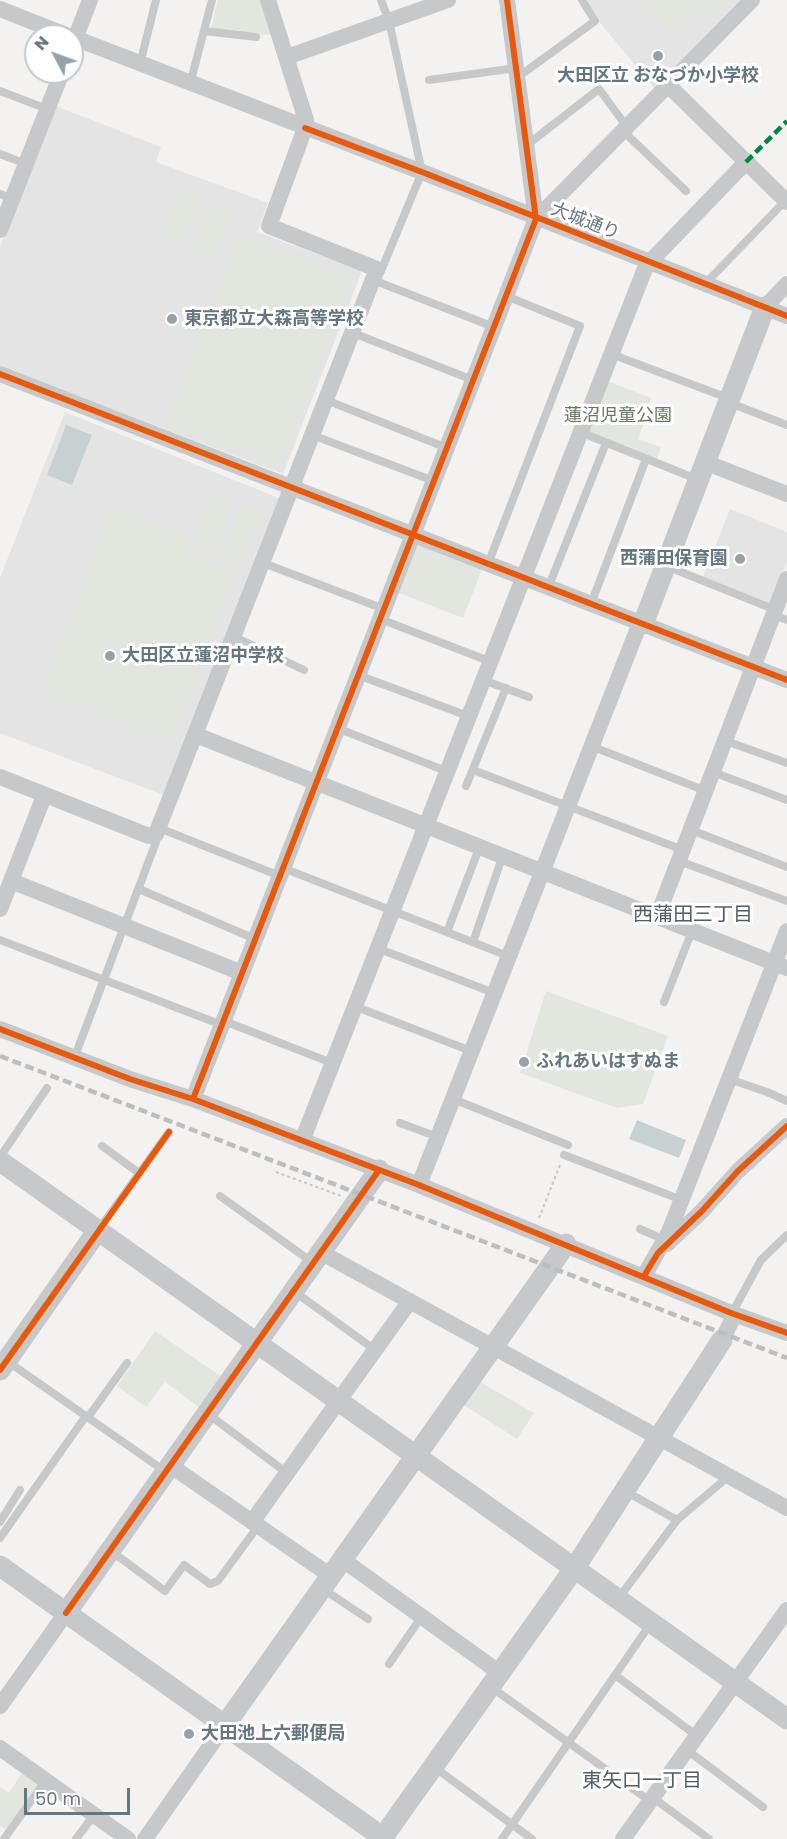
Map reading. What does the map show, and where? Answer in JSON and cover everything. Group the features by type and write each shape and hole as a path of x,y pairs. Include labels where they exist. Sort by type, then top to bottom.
{"street":[{"path":"79,24 90,0"},
{"path":"0,777 149,836 157,831 235,637 375,274 269,226 305,128 305,116 269,0"},
{"path":"287,57 448,0"},
{"path":"507,0 536,219"},
{"path":"193,1099 447,448 460,424 473,380 536,219 752,0"},
{"name":"大城通り","path":"0,9 35,24"},
{"name":"大城通り","path":"84,44 422,172 536,219 787,316"},
{"path":"0,230 6,196 26,164 57,84"},
{"path":"668,85 786,202"},
{"path":"302,1141 489,661 648,262 746,162"},
{"path":"419,1185 567,806 666,566 765,307 787,284"},
{"path":"0,374 787,680"},
{"path":"703,471 787,494"},
{"path":"657,917 754,667 779,615 787,579"},
{"path":"196,735 781,966"},
{"path":"0,909 10,876 44,796"},
{"path":"10,876 242,973"},
{"path":"644,1276 682,1200 729,1079 781,966 787,932"},
{"path":"0,1029 130,1079 193,1099 566,1244 644,1276 728,1325 787,1333"},
{"path":"661,1246 702,1211 738,1171 787,1126"},
{"path":"0,1159 256,1344 787,1719"},
{"path":"0,1706 379,1170"},
{"path":"3,1365 98,1230"},
{"path":"145,1839 566,1244"},
{"path":"318,1258 410,1301 787,1508"},
{"path":"255,1524 287,1473 410,1301"},
{"path":"0,1566 383,1838 574,1569 728,1325"},
{"path":"168,1469 332,1575 422,1616 495,1680"},
{"path":"623,1839 787,1610"},
{"path":"0,1748 128,1839"}],"lane":[{"path":"140,64 156,0"},
{"path":"190,84 212,0"},
{"path":"375,274 381,271 422,172 388,21 381,0"},
{"path":"429,80 517,73 595,21 582,0"},
{"path":"204,31 256,37"},
{"path":"526,146 599,89 625,129 686,191"},
{"path":"0,91 47,110"},
{"path":"0,154 26,164"},
{"path":"705,284 786,202"},
{"path":"375,274 494,327"},
{"path":"488,564 580,326 506,296"},
{"path":"353,333 473,380"},
{"path":"611,354 787,425"},
{"path":"326,400 447,448"},
{"path":"580,432 646,459 703,471"},
{"path":"312,435 434,481"},
{"path":"549,588 606,443"},
{"path":"591,604 646,459"},
{"path":"263,563 489,661"},
{"path":"666,566 779,615"},
{"path":"235,637 304,670"},
{"path":"358,675 468,716"},
{"path":"482,680 529,697"},
{"path":"466,786 506,688"},
{"path":"337,729 446,771"},
{"path":"726,741 787,763"},
{"path":"591,746 706,791"},
{"path":"473,770 567,806 787,901"},
{"path":"713,772 787,800"},
{"path":"691,830 787,867"},
{"path":"75,1056 139,889 156,842 157,831 392,910 508,956"},
{"path":"447,932 480,846"},
{"path":"473,942 503,855"},
{"path":"139,889 255,939"},
{"path":"664,1002 692,931"},
{"path":"0,940 332,1063"},
{"path":"377,948 494,993"},
{"path":"354,1006 471,1052"},
{"path":"729,1079 787,1101"},
{"path":"0,1159 47,1088"},
{"path":"453,1099 568,1145"},
{"path":"400,1123 438,1137"},
{"path":"98,1230 169,1132"},
{"path":"102,1146 139,1173"},
{"path":"564,1155 682,1200"},
{"path":"220,1196 318,1258"},
{"path":"640,1229 661,1246"},
{"path":"728,1325 760,1260 787,1235"},
{"path":"294,1292 375,1350"},
{"path":"0,1538 127,1363"},
{"path":"3,1365 168,1469"},
{"path":"208,1414 287,1473"},
{"path":"618,1599 677,1520 729,1476"},
{"path":"0,1522 20,1490"},
{"path":"625,1490 677,1520"},
{"path":"111,1551 165,1591 184,1565 210,1584 218,1581 255,1524"},
{"path":"332,1575 368,1619"},
{"path":"388,1664 422,1616"},
{"path":"502,1839 651,1623"},
{"path":"615,1675 697,1736"},
{"path":"495,1680 568,1743 709,1839"},
{"path":"687,1750 763,1807"},
{"path":"434,1767 532,1839"},
{"path":"4,1839 46,1780"},
{"path":"76,1839 94,1815"}],"path":[{"path":"534,1232 564,1155"},
{"path":"276,1172 357,1202"}],"shaded area":[{"name":"大田区立 おなづか小学校","path":"587,0 743,0 655,89 601,24"},
{"name":"東京都立大森高等学校","path":"56,106 161,147 156,162 268,203 257,232 362,271 283,474 0,366 0,247"},
{"name":"大田区立蓮沼中学校","path":"65,412 281,499 164,795 0,733 0,578"},
{"path":"66,425 92,435 72,485 47,475"},
{"path":"730,509 787,532 787,562 771,603 703,577"},
{"path":"637,1120 686,1140 679,1158 629,1139"}],"green space":[{"path":"218,0 265,0 275,36 211,28"},
{"path":"647,0 729,0 713,16 703,8 681,27 675,21 668,26"},
{"path":"178,190 199,199 181,246 160,238"},
{"path":"210,203 231,211 213,259 191,251"},
{"path":"241,234 353,278 279,467 167,423"},
{"name":"蓮沼児童公園","path":"604,380 651,398 651,404 638,439 661,447 657,459 584,432"},
{"path":"213,495 235,504 216,551 194,543"},
{"path":"240,505 262,514 242,561 221,553"},
{"path":"112,508 186,536 180,550 236,572 171,742 41,693"},
{"path":"413,542 482,569 463,618 394,591"},
{"path":"546,991 668,1036 643,1104 617,1108 520,1073"},
{"path":"155,1331 222,1377 200,1408 165,1382 146,1407 117,1386"},
{"path":"480,1382 534,1413 517,1439 464,1405"},
{"path":"24,1770 41,1782 6,1830 0,1826 0,1787 9,1793"}],"railway":[{"path":"0,1056 787,1358"}],"marked path":[{"path":"746,162 787,121"}],"cycle path":[{"path":"193,1099 536,219 507,0"},
{"path":"305,128 787,316"},
{"path":"0,374 787,680"},
{"path":"0,1029 419,1185 731,1313 787,1333"},
{"path":"644,1276 658,1253 702,1211 738,1171 787,1126"},
{"path":"0,1370 169,1132"},
{"path":"66,1613 379,1170"}],"place":[{"name":"大田区立 おなづか小学校","path":"658,56"},
{"name":"東京都立大森高等学校","path":"172,319"},
{"name":"西蒲田保育園","path":"740,559"},
{"name":"大田区立蓮沼中学校","path":"110,656"},
{"name":"ふれあいはすぬま","path":"524,1062"},
{"name":"大田池上六郵便局","path":"189,1734"}],"district":[{"name":"西蒲田三丁目","path":"693,916"},
{"name":"東矢口一丁目","path":"642,1782"}]}
